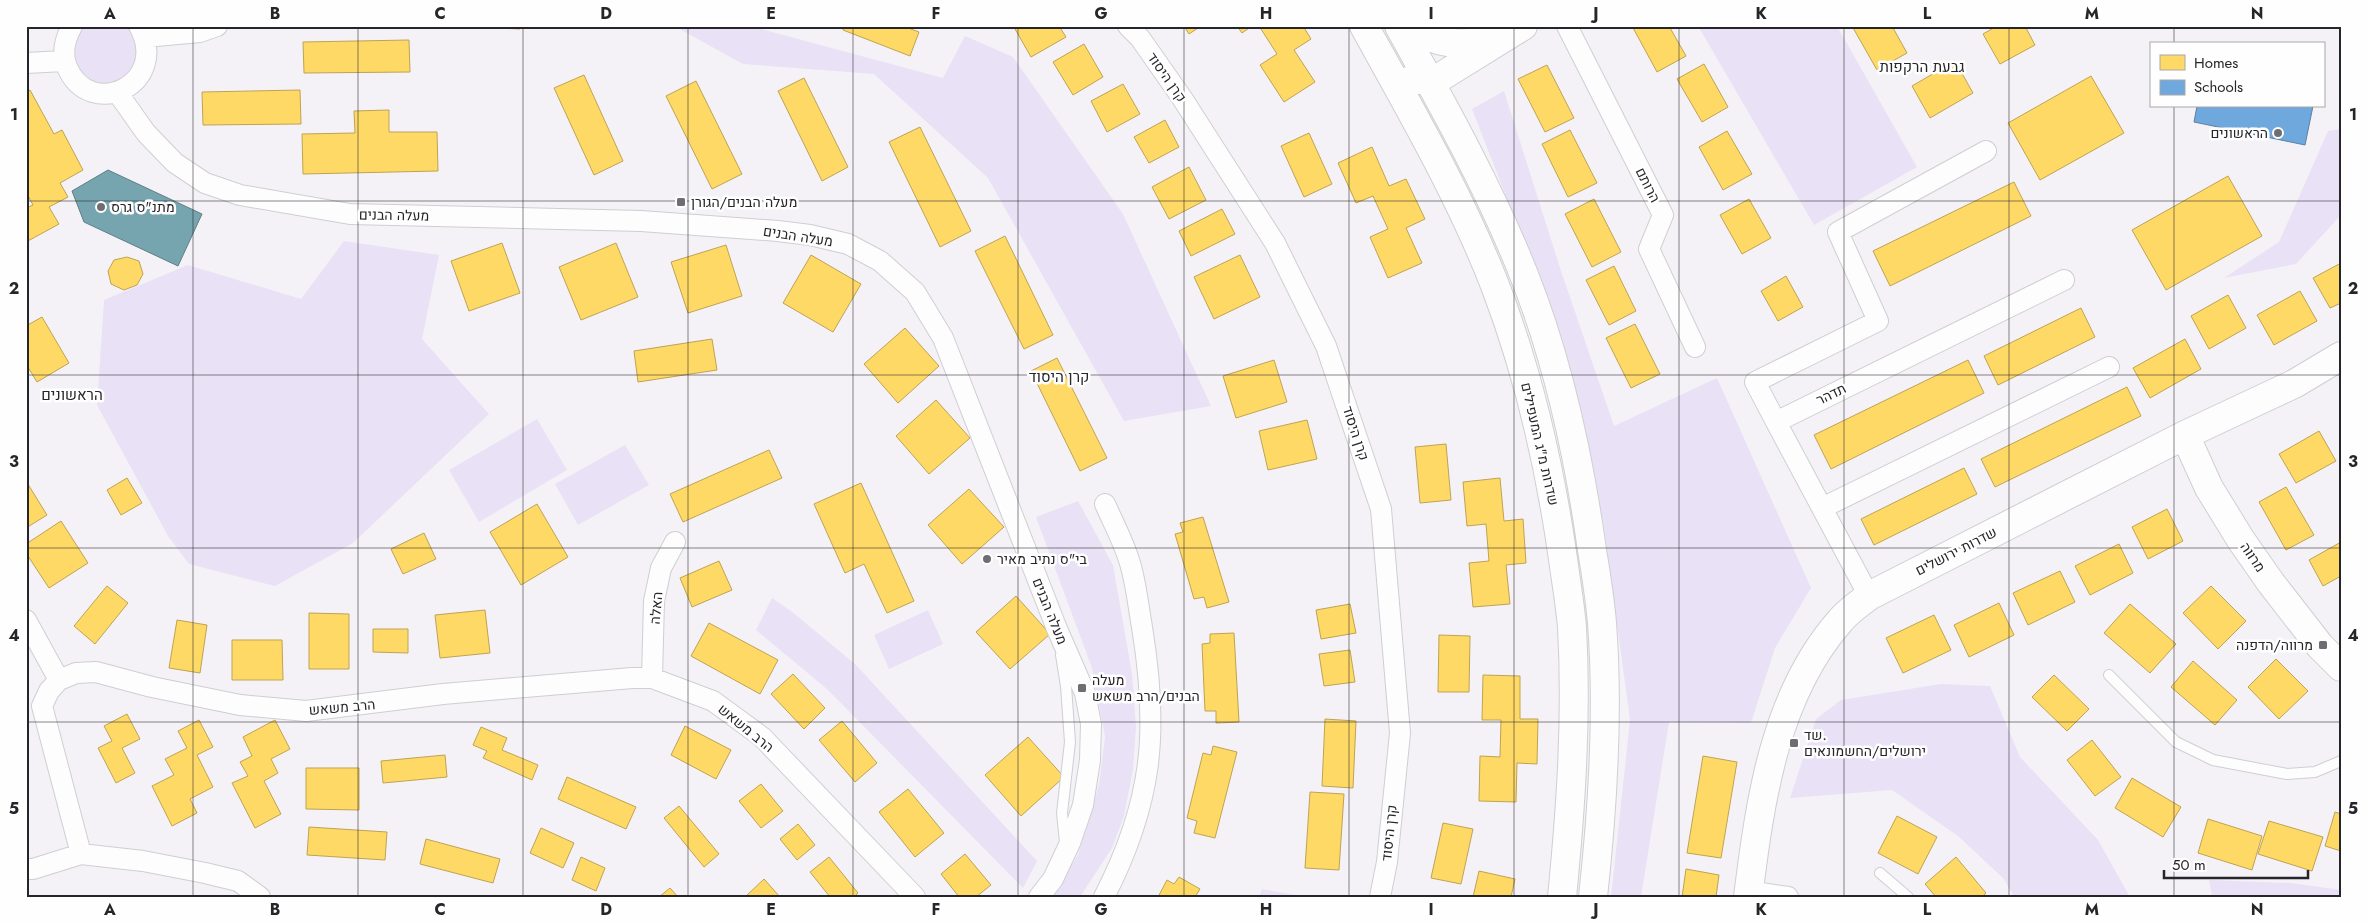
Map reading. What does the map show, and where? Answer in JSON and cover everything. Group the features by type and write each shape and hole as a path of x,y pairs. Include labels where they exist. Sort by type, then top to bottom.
{"main road":[{"name":"שדרות מ\"ג המעפילים","path":"1364,26 1447,179 1496,287 1515,342 1531,398 1556,512 1572,625 1574,711 1568,833 1562,897"},
{"path":"1398,26 1453,125 1507,236 1524,275 1544,332 1561,390 1586,507 1602,622 1605,729 1597,854 1592,897"},
{"path":"1412,26 1435,38 1455,44 1475,44 1514,31"},
{"path":"1391,75 1415,80 1429,80 1442,76 1514,31"},
{"path":"1453,125 1452,96 1463,64"},
{"name":"שדרות ירושלים","path":"1748,894 1764,794 1776,741 1792,700 1815,654 1840,620 1869,596 2185,434 2294,384 2341,356"},
{"name":"מרווה","path":"2185,434 2209,488 2242,540 2271,583 2320,646 2341,667"}],"street":[{"path":"72,26 66,37 64,49 64,61 70,74 78,84 90,91 104,94 117,92 129,87 139,77 146,64 148,50 142,32 200,32 217,26"},
{"name":"קרן היסוד","path":"1128,26 1140,38 1182,98 1275,243 1326,346 1381,508 1400,733 1387,862 1380,897"},
{"name":"הרותם","path":"1567,26 1663,215 1649,249 1695,348"},
{"path":"26,63 64,61"},
{"name":"מעלה הבנים","path":"117,92 146,133 175,163 205,183 240,195 350,214 641,221 778,231 810,235 848,244 880,261 915,292 943,338 1056,628 1085,693 1090,724 1090,760 1083,805 1066,853 1053,879 1039,897"},
{"path":"1869,596 1755,382 1878,321 1838,232 1986,151"},
{"name":"תדהר","path":"1776,422 2064,280"},
{"path":"1822,508 2109,367"},
{"path":"1104,897 1121,863 1140,812 1148,765 1151,719 1146,653 1136,589 1129,560 1105,504"},
{"name":"האלה","path":"652,678 654,601 661,568 675,542"},
{"path":"26,620 59,680 49,691 42,706 81,854"},
{"name":"הרב משאש","path":"59,680 76,673 96,672 152,687 240,705 306,711 443,694 632,678 652,678 713,701 762,737 915,897"},
{"path":"26,869 34,870 81,854 143,861 205,873 238,882 260,897"},
{"path":"1748,894 1788,897"}],"lane":[{"path":"2110,675 2176,742 2213,760 2287,774 2315,772 2341,761"},
{"path":"1880,873 1908,897"}],"shaded area":[{"path":"81,26 130,26 140,62 122,84 92,85 72,64 74,35"},
{"path":"674,26 750,26 943,78 965,36 1013,57 1123,214 1211,406 1124,421 988,178 874,74 743,64"},
{"path":"1698,26 1837,26 1917,167 1814,225"},
{"path":"1504,91 1561,271 1614,426 1717,378 1811,588 1775,648 1751,723 1669,722 1641,897 1611,897 1630,720 1603,520 1536,273 1472,109"},
{"path":"2341,129 2341,215 2296,264 2224,278 2279,242 2328,131"},
{"path":"344,241 439,255 422,339 489,414 353,543 275,586 189,564 168,536 97,405 104,300 188,265 301,299"},
{"path":"537,419 567,470 479,522 449,470"},
{"path":"625,445 649,485 578,525 555,484"},
{"path":"1078,501 1113,565 1132,674 1136,727 1133,769 1124,816 1112,848 1080,897 1052,897 1078,855 1099,785 1105,737 1092,668 1036,517"},
{"path":"772,598 791,611 855,664 1037,861 1023,888 827,689 756,630"},
{"path":"928,610 943,644 889,669 874,635"},
{"path":"1941,684 1990,686 2020,757 2098,840 2130,897 2014,897 2004,879 1958,836 1892,790 1790,798 1816,719 1841,700"},
{"path":"2209,880 2291,883 2341,890 2341,897 2212,897"},
{"path":"1262,889 1307,897 1259,897"}],"building: Homes":[{"path":"453,26 521,26 520,29"},
{"path":"844,26 903,26 919,32 910,56 843,30"},
{"path":"1020,26 1059,26 1066,37 1031,57 1015,29"},
{"path":"1184,26 1201,26 1189,34"},
{"path":"1237,26 1252,26 1242,33"},
{"path":"1259,26 1303,26 1311,39 1294,50 1315,82 1284,102 1260,65 1277,54"},
{"path":"1632,26 1669,26 1686,56 1657,72"},
{"path":"1852,26 1892,26 1907,53 1877,70"},
{"path":"1997,26 2025,26 2035,45 2000,64 1983,34"},
{"path":"409,40 410,72 304,73 303,42"},
{"path":"1084,44 1103,77 1073,95 1053,62"},
{"path":"1955,61 1973,93 1930,118 1912,86"},
{"path":"1704,64 1728,107 1702,122 1677,79"},
{"path":"1547,65 1574,118 1545,132 1518,79"},
{"path":"584,75 623,161 594,175 554,88"},
{"path":"2091,76 2124,133 2040,180 2008,123"},
{"path":"804,78 848,167 822,181 778,91"},
{"path":"696,81 742,174 712,189 666,96"},
{"path":"1123,84 1140,114 1107,132 1091,101"},
{"path":"30,90 54,134 62,130 83,170 60,183 68,197 49,207 59,224 26,242 26,208 33,205 26,192 26,93"},
{"path":"300,90 301,124 203,125 202,92"},
{"path":"389,110 389,132 437,132 438,171 303,174 302,134 355,133 354,111"},
{"path":"1165,120 1179,147 1149,163 1134,137"},
{"path":"920,127 971,231 940,247 889,142"},
{"path":"1570,130 1597,183 1568,197 1542,144"},
{"path":"1727,131 1752,174 1723,190 1699,147"},
{"path":"1309,133 1332,184 1304,197 1281,146"},
{"path":"1372,147 1389,186 1406,179 1425,219 1406,228 1422,263 1388,278 1370,237 1388,229 1373,196 1356,203 1338,163"},
{"path":"1189,167 1206,200 1169,219 1152,187"},
{"path":"2228,176 2262,236 2166,290 2132,230"},
{"path":"2014,182 2031,216 1890,286 1873,251"},
{"path":"1594,199 1621,252 1592,267 1565,214"},
{"path":"1749,199 1771,238 1742,254 1720,215"},
{"path":"1222,209 1235,234 1191,256 1179,231"},
{"path":"1005,236 1053,335 1024,349 975,251"},
{"path":"502,243 520,293 469,311 451,261"},
{"path":"616,243 638,297 581,320 559,267"},
{"path":"726,245 742,296 688,313 671,262"},
{"path":"811,255 861,284 833,332 783,303"},
{"path":"1240,255 1260,297 1214,319 1194,277"},
{"path":"127,257 139,261 143,274 137,285 124,290 111,284 108,271 114,260"},
{"path":"2341,263 2341,303 2330,308 2313,278"},
{"path":"1614,266 1636,311 1609,325 1586,280"},
{"path":"1786,276 1803,307 1778,321 1761,291"},
{"path":"2300,291 2317,321 2274,345 2257,315"},
{"path":"2228,295 2246,328 2209,349 2191,316"},
{"path":"2081,308 2095,337 1998,385 1984,356"},
{"path":"42,317 69,363 37,382 26,364 26,326"},
{"path":"1635,324 1660,374 1631,388 1606,338"},
{"path":"905,328 939,366 898,403 864,364"},
{"path":"712,339 717,370 638,382 634,351"},
{"path":"2185,339 2201,369 2150,398 2133,368"},
{"path":"1057,358 1107,458 1080,471 1031,371"},
{"path":"1274,360 1287,402 1236,418 1223,376"},
{"path":"1968,360 1984,393 1831,469 1814,435"},
{"path":"2127,387 2141,416 1995,487 1981,459"},
{"path":"936,400 970,438 929,474 896,436"},
{"path":"1307,420 1317,459 1268,470 1259,431"},
{"path":"2319,431 2336,461 2296,483 2279,454"},
{"path":"1446,444 1451,500 1420,503 1415,447"},
{"path":"769,450 782,478 683,522 670,494"},
{"path":"1964,468 1977,494 1874,545 1861,519"},
{"path":"127,478 142,503 121,515 107,490"},
{"path":"1500,478 1504,521 1523,519 1526,563 1506,565 1510,604 1473,607 1469,563 1489,561 1486,524 1467,526 1463,482"},
{"path":"26,481 47,515 26,528"},
{"path":"861,483 914,601 887,613 864,564 845,573 814,504"},
{"path":"2286,487 2314,535 2286,550 2259,502"},
{"path":"969,489 1004,527 962,564 928,525"},
{"path":"537,504 568,557 521,585 490,532"},
{"path":"2167,509 2183,541 2148,559 2132,527"},
{"path":"1203,517 1229,602 1207,608 1204,597 1194,599 1175,534 1183,532 1180,523"},
{"path":"61,521 88,563 49,588 26,553 26,544"},
{"path":"424,533 436,559 403,574 391,549"},
{"path":"2341,542 2341,576 2323,586 2309,560"},
{"path":"2119,544 2133,573 2090,595 2075,566"},
{"path":"719,561 732,590 692,607 680,578"},
{"path":"2060,571 2075,602 2028,625 2013,593"},
{"path":"107,586 128,603 95,644 74,626"},
{"path":"2211,586 2246,621 2218,649 2183,613"},
{"path":"1016,596 1050,634 1010,669 976,632"},
{"path":"1999,603 2014,635 1969,657 1954,625"},
{"path":"1350,604 1356,633 1321,639 1316,610"},
{"path":"2130,604 2176,644 2150,673 2104,633"},
{"path":"485,610 490,653 440,658 435,615"},
{"path":"309,613 349,614 349,669 309,669"},
{"path":"1934,615 1951,650 1903,673 1886,638"},
{"path":"177,620 207,625 200,673 169,668"},
{"path":"709,623 778,660 760,694 691,656"},
{"path":"373,629 408,629 408,653 373,652"},
{"path":"1234,633 1239,722 1216,723 1216,711 1205,711 1202,644 1210,643 1210,634"},
{"path":"1439,635 1470,636 1469,692 1438,692"},
{"path":"232,640 282,640 283,680 232,680"},
{"path":"1350,650 1355,682 1324,686 1319,654"},
{"path":"2276,659 2308,691 2279,719 2248,687"},
{"path":"2193,661 2237,700 2215,725 2171,687"},
{"path":"793,674 825,708 804,729 771,694"},
{"path":"1483,675 1520,676 1520,719 1538,719 1537,764 1517,763 1516,802 1479,801 1480,756 1500,757 1501,720 1482,720"},
{"path":"2054,675 2089,709 2067,731 2032,697"},
{"path":"127,714 140,739 122,748 135,773 116,783 98,748 112,741 104,726"},
{"path":"1325,719 1356,721 1353,788 1322,786"},
{"path":"199,720 213,747 197,755 213,787 190,799 197,813 172,826 152,786 174,775 165,759 187,748 178,731"},
{"path":"275,720 290,749 271,759 278,773 264,781 281,814 255,828 232,783 248,776 240,762 252,756 243,737"},
{"path":"842,721 877,763 855,782 819,740"},
{"path":"685,726 731,750 716,779 671,755"},
{"path":"481,727 507,738 502,750 538,765 532,780 483,758 487,751 473,745"},
{"path":"1028,737 1064,777 1021,816 985,775"},
{"path":"2092,740 2121,777 2095,796 2067,760"},
{"path":"1213,746 1237,752 1215,838 1194,833 1197,821 1187,818 1203,753 1211,755"},
{"path":"445,755 447,777 383,783 381,761"},
{"path":"1703,756 1737,762 1721,858 1687,853"},
{"path":"306,768 359,768 359,810 306,809"},
{"path":"567,777 636,807 626,829 558,799"},
{"path":"2132,778 2181,807 2163,837 2115,808"},
{"path":"761,784 783,811 761,828 739,801"},
{"path":"908,789 944,833 915,857 879,812"},
{"path":"1310,792 1344,794 1339,870 1305,868"},
{"path":"679,806 719,854 704,867 664,818"},
{"path":"2335,812 2341,814 2341,851 2325,846"},
{"path":"1897,816 1937,837 1918,874 1878,853"},
{"path":"2208,819 2262,836 2252,870 2198,853"},
{"path":"2269,821 2323,837 2312,871 2258,854"},
{"path":"1443,823 1473,829 1461,884 1431,878"},
{"path":"798,824 815,845 797,860 780,839"},
{"path":"309,827 387,832 385,860 307,855"},
{"path":"541,828 574,843 563,868 530,853"},
{"path":"426,839 500,859 493,883 420,864"},
{"path":"965,854 991,885 976,897 959,897 941,874"},
{"path":"581,857 605,868 596,891 572,880"},
{"path":"829,857 858,893 854,897 830,897 810,872"},
{"path":"1956,857 1986,893 1982,897 1936,897 1925,884"},
{"path":"1686,869 1719,875 1716,897 1682,897"},
{"path":"1479,871 1515,879 1511,897 1473,897"},
{"path":"1179,877 1200,889 1195,897 1158,897 1167,880 1174,884"},
{"path":"764,879 780,897 745,897"},
{"path":"670,888 678,897 659,897"}],"building: Schools":[{"name":"הראשונים","path":"2197,108 2313,108 2305,145 2194,122"}],"building: Public":[{"path":"108,170 202,214 178,266 84,222 72,191"}],"place":[{"name":"הראשונים","path":"2278,133"},
{"name":"מעלה הבנים/הגורן","path":"681,202"},
{"name":"מתנ\"ס גרס","path":"101,207"},
{"name":"בי\"ס נתיב מאיר","path":"987,559"},
{"name":"מרווה/הדפנה","path":"2323,645"},
{"name":"מעלה הבנים/הרב משאש","path":"1082,688"},
{"name":"שד. ירושלים/החשמונאים","path":"1794,743"}],"district":[{"name":"גבעת הרקפות","path":"1922,67"},
{"name":"קרן היסוד","path":"1059,377"},
{"name":"הראשונים","path":"72,395"}]}
